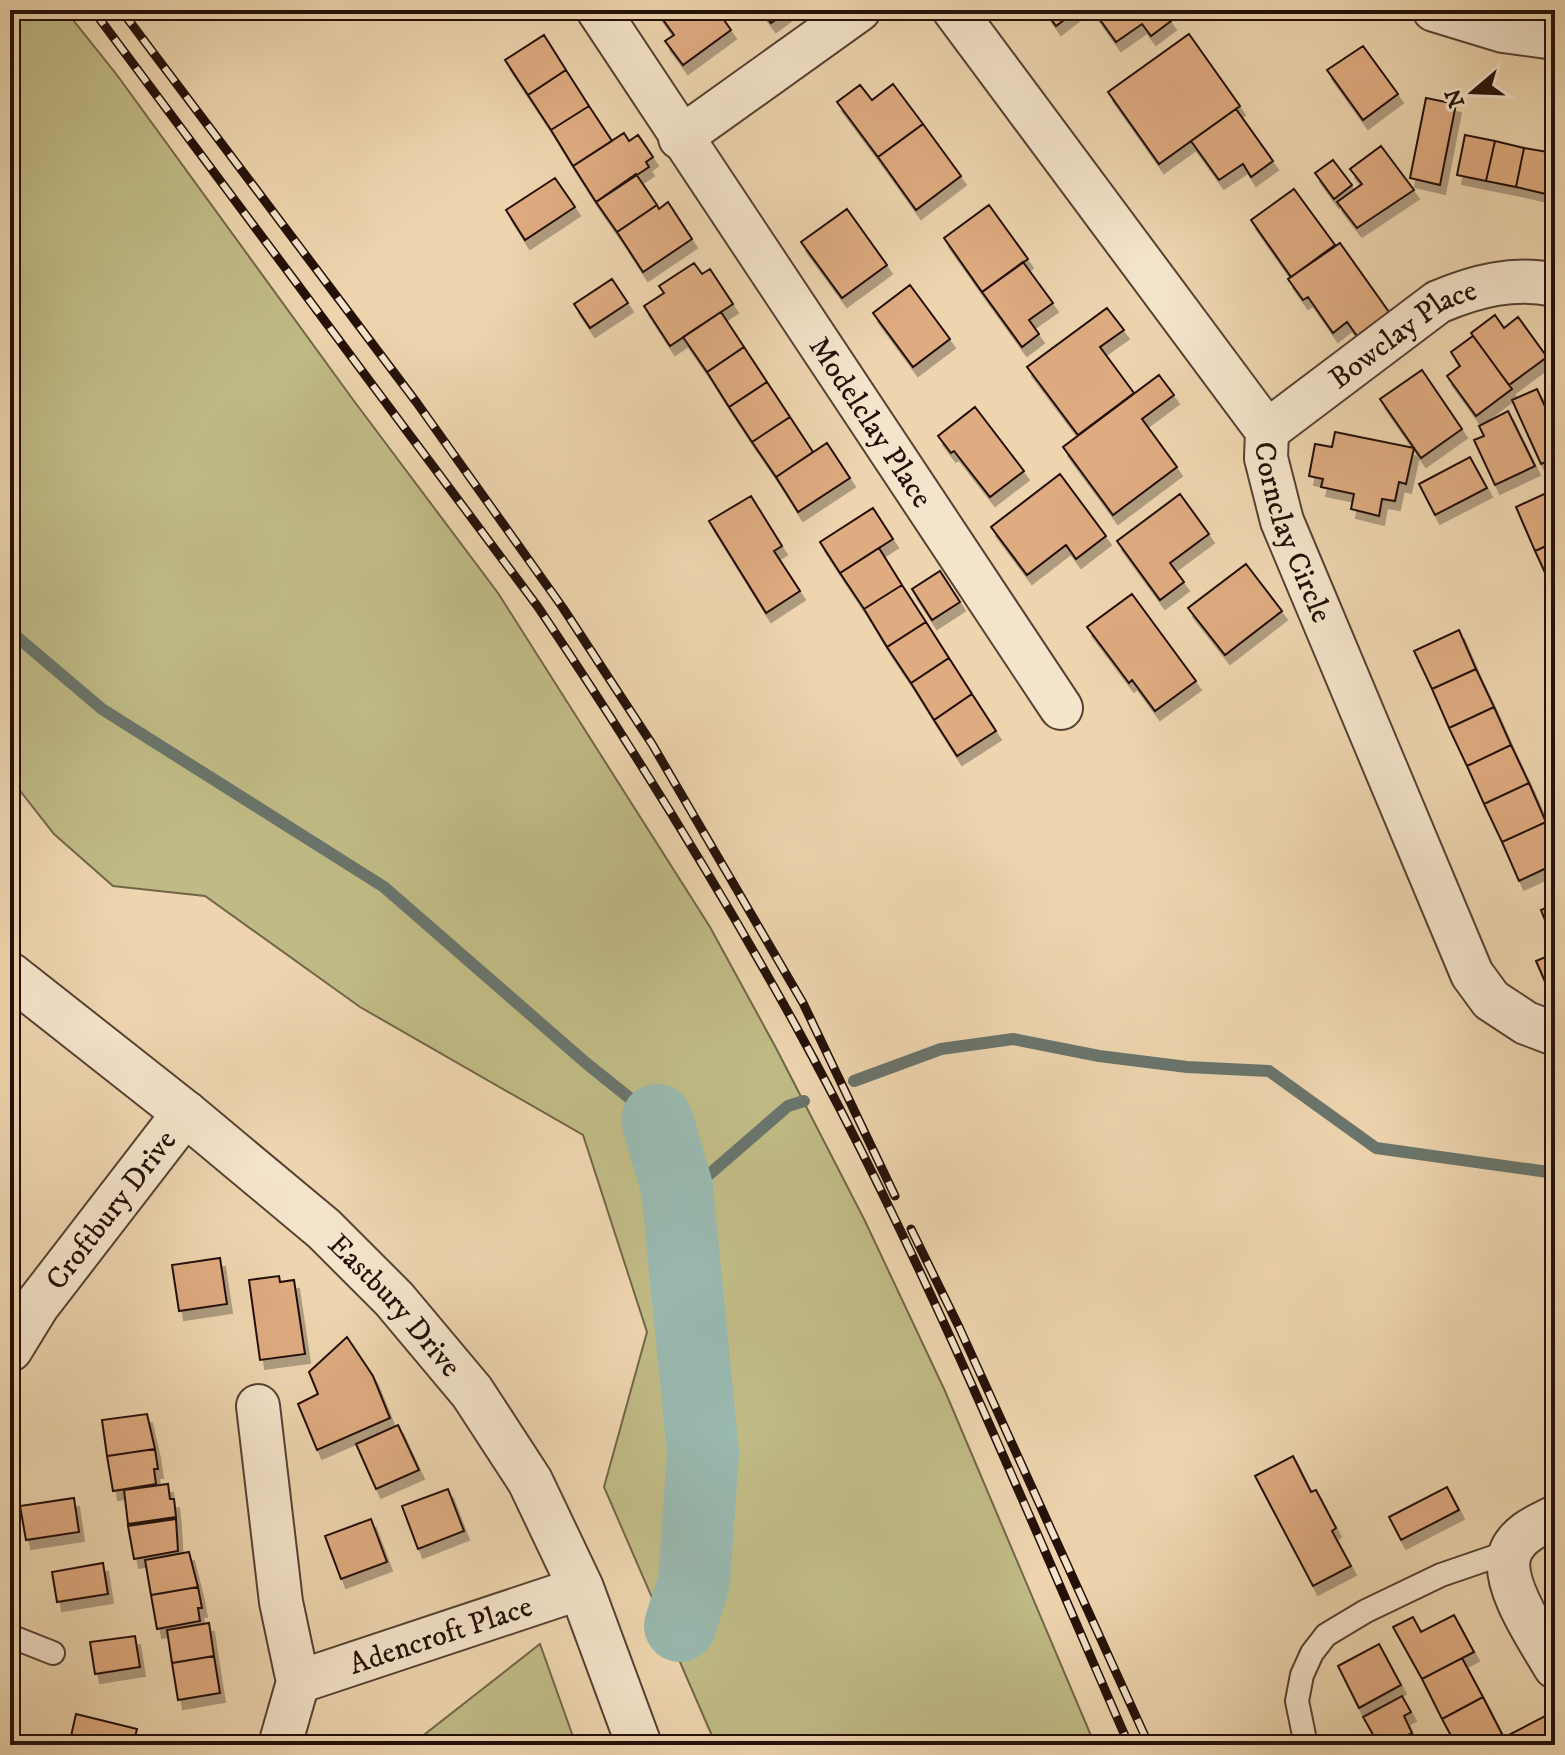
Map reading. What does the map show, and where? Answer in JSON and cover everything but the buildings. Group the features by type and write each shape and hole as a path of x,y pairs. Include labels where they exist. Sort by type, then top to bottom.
{"street":[{"name":"Modelclay Place","path":"598,10 680,138 1061,708"},
{"path":"680,138 859,10"},
{"name":"Cornclay Circle","path":"954,10 1267,431 1266,458 1282,521 1472,974 1491,1000 1526,1023 1555,1034"},
{"path":"1434,10 1503,31 1555,38"},
{"name":"Bowclay Place","path":"1267,431 1438,302 1495,283 1537,281 1555,285"},
{"name":"Eastbury Drive","path":"10,975 185,1113 324,1229 394,1299 472,1392 530,1481 581,1588 639,1745"},
{"name":"Croftbury Drive","path":"10,1349 37,1305 185,1113"},
{"path":"258,1406 281,1602 298,1682 280,1745"},
{"path":"1555,1517 1526,1531 1511,1551 1508,1569 1517,1599 1555,1667"},
{"name":"Adencroft Place","path":"298,1682 581,1588"}],"lane":[{"path":"1306,1745 1297,1701 1307,1664 1326,1635 1366,1611 1441,1575 1511,1551"},
{"path":"10,1636 53,1653"}],"shaded area":[{"path":"10,10 65,10 117,75 498,593 710,927 865,1221 945,1391 1095,1745 716,1745 604,1487 647,1332 583,1135 360,1007 205,896 113,886 54,834 10,778"},
{"path":"540,1644 576,1745 411,1745"}],"waterway":[{"path":"10,631 102,709 384,887 586,1063 657,1120"},
{"path":"854,1081 941,1049 1013,1039 1099,1056 1187,1067 1269,1071 1376,1148 1555,1173"},
{"path":"678,1207 690,1191 788,1106 804,1101"},
{"path":"657,1120 677,1188 703,1453 694,1582 680,1626"}],"railway":[{"path":"93,10 538,607 705,869 798,1030 888,1205 971,1384 1129,1745"},
{"path":"121,10 417,403 563,608 652,744 803,1003 895,1196"},
{"path":"911,1229 959,1327 1149,1745"}]}
